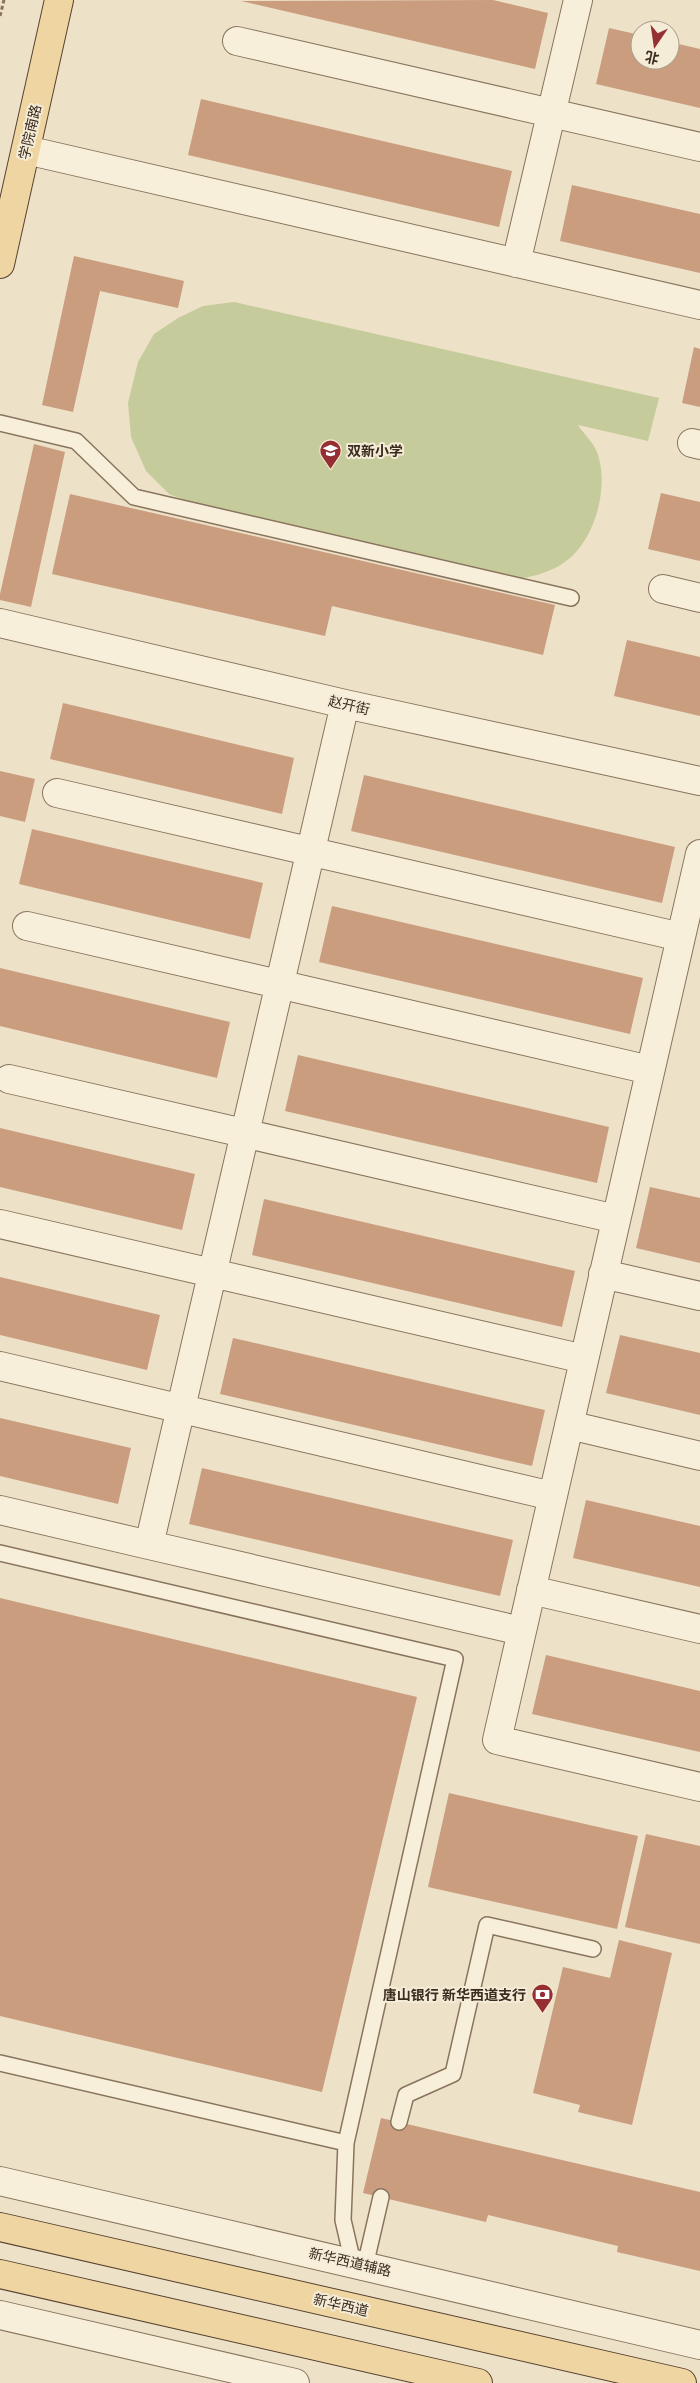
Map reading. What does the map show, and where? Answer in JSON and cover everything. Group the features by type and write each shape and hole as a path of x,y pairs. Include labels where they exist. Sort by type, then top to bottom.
{"main road":[{"name":"学院南路","path":"0,264 59,0"},
{"name":"新华西道","path":"0,2226 682,2383"},
{"path":"0,2274 474,2383"}],"street":[{"path":"516,263 578,0"},
{"path":"238,42 700,147"},
{"path":"26,150 700,305"},
{"path":"663,589 700,598"},
{"name":"赵开街","path":"0,623 345,704 700,781"},
{"path":"149,1545 345,704"},
{"path":"57,793 681,938"},
{"path":"700,854 497,1740 700,1787"},
{"path":"28,926 650,1070"},
{"path":"10,1079 616,1219"},
{"path":"0,1224 584,1359"},
{"path":"603,1274 700,1296"},
{"path":"0,1366 552,1496"},
{"path":"569,1425 700,1456"},
{"path":"0,1510 521,1631"},
{"path":"531,1590 700,1629"},
{"name":"新华西道辅路","path":"0,2181 700,2343"},
{"path":"0,2315 295,2383"}],"lane":[{"path":"0,423 76,441 134,498 571,598"},
{"path":"0,1553 456,1659 346,2144 343,2220 359,2264"},
{"path":"399,2122 406,2095 452,2074 487,1925 593,1949"},
{"path":"0,2063 346,2144"},
{"path":"359,2264 381,2197"}],"path":[{"path":"0,16 4,0"}],"green space":[{"path":"234,302 659,398 648,441 578,425 596,450 602,479 601,496 591,528 574,555 562,564 544,573 512,580 215,512 169,494 146,471 131,437 128,403 138,362 154,334 178,318 203,306"}],"building":[{"path":"493,0 548,13 535,69 241,1"},
{"path":"609,28 630,33 630,70 680,70 680,44 700,49 700,108 596,84"},
{"path":"201,99 512,171 499,227 188,155"},
{"path":"572,185 700,214 700,273 560,241"},
{"path":"74,256 184,281 178,308 100,291 73,412 42,405"},
{"path":"694,347 700,349 700,407 682,403"},
{"path":"34,444 65,452 31,607 0,600 0,594"},
{"path":"661,493 700,502 700,561 648,549"},
{"path":"70,494 555,605 543,655 332,606 325,636 52,574"},
{"path":"627,640 700,657 700,716 614,696"},
{"path":"63,703 294,758 282,814 50,759"},
{"path":"0,771 35,779 25,822 0,816"},
{"path":"364,775 675,847 662,903 351,831"},
{"path":"32,829 263,883 250,939 19,884"},
{"path":"332,906 643,978 630,1034 319,962"},
{"path":"0,968 230,1022 217,1078 0,1026"},
{"path":"298,1055 609,1127 597,1183 285,1111"},
{"path":"0,1128 195,1174 182,1230 0,1187"},
{"path":"650,1187 700,1198 700,1263 636,1248"},
{"path":"264,1199 575,1271 562,1327 252,1255"},
{"path":"0,1277 160,1315 147,1370 0,1335"},
{"path":"620,1335 700,1353 700,1415 606,1393"},
{"path":"233,1338 545,1410 532,1466 220,1394"},
{"path":"0,1418 131,1448 118,1504 0,1476"},
{"path":"202,1468 513,1540 500,1596 189,1524"},
{"path":"586,1500 700,1526 700,1587 573,1558"},
{"path":"0,1598 417,1697 322,2092 0,2016"},
{"path":"546,1655 700,1691 700,1752 532,1714"},
{"path":"449,1793 638,1836 617,1929 428,1887"},
{"path":"646,1834 700,1846 700,1944 625,1927"},
{"path":"619,1940 672,1953 632,2125 578,2112 580,2105 533,2093 563,1967 610,1978"},
{"path":"381,2118 700,2192 700,2271 617,2252 618,2246 488,2215 486,2222 363,2193"}],"place":[{"name":"双新小学","path":"331,470"},
{"name":"唐山银行 新华西道支行","path":"542,2014"}]}
